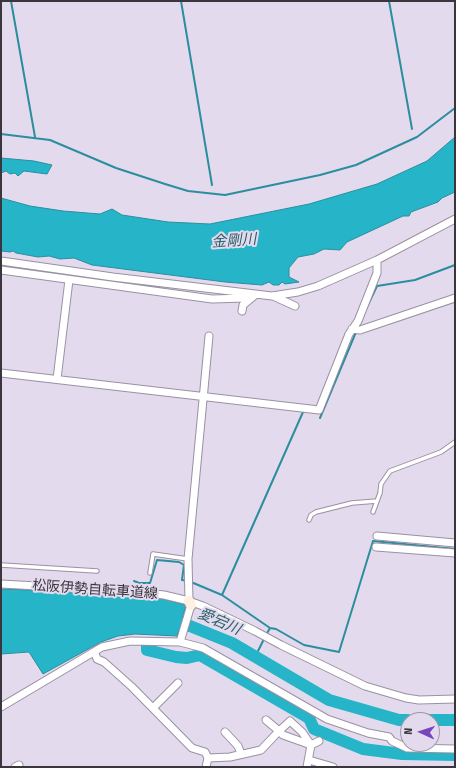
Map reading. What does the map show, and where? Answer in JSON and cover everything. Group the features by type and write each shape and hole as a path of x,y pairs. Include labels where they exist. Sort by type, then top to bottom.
{"street":[{"path":"1,261 272,296 298,292 318,286 377,260 455,219"},
{"path":"1,373 319,410 355,330 377,273 377,260"},
{"path":"1,270 212,299 246,298 255,295"},
{"path":"57,379 69,280"},
{"path":"242,311 243,305 255,295"},
{"path":"272,296 295,306"},
{"path":"355,330 455,298"},
{"path":"180,642 190,603 187,587 188,559 209,336"},
{"path":"377,536 455,543"},
{"path":"376,547 455,553"},
{"name":"松阪伊勢自転車道線","path":"1,584 129,590 164,595 203,606 365,686 392,695 419,700 455,699"},
{"path":"1,707 88,654 95,653 102,647 130,640 180,642 203,648 327,719 368,733 389,737 392,741 407,748 455,749"},
{"path":"95,653 97,659 104,662 153,708 192,748 205,752 208,758 206,767"},
{"path":"153,708 178,683"},
{"path":"266,720 283,735 311,745 319,741"},
{"path":"208,758 261,750 290,721 302,732 311,745 308,764 333,767"},
{"path":"225,732 238,746 241,754"}],"lane":[{"path":"373,512 381,484 390,471 441,452 455,442"},
{"path":"309,520 311,515 316,512 352,503 377,501"},
{"path":"150,573 153,554 188,559"},
{"path":"1,565 98,571"}],"water":[{"name":"金剛川","path":"455,137 455,192 442,198 438,202 411,212 409,216 403,216 347,242 340,250 324,249 314,254 298,257 289,268 289,277 299,282 285,284 282,282 279,285 273,285 269,282 262,285 225,282 92,265 74,258 60,259 49,256 38,257 16,253 13,251 1,251 1,198 30,206 63,211 100,214 112,209 122,215 168,222 210,224 309,204 377,184 427,161"},
{"path":"1,158 34,161 52,165 47,174 24,171 18,176 15,173 10,174 6,171 1,173"},
{"path":"1,589 127,593 164,599 186,605 177,636 135,634 118,636 101,642 43,674 29,652 1,654"}],"waterway":[{"path":"11,1 35,137"},
{"path":"181,1 212,185"},
{"path":"389,1 412,129"},
{"path":"1,134 50,140 116,168 165,184 188,191 225,195 320,175 356,165 417,137 455,108"},
{"path":"366,309 377,286 415,280 455,265"},
{"path":"320,418 356,332"},
{"path":"191,582 222,595 303,412"},
{"path":"266,635 270,628 276,629 304,645 339,652 373,541 455,549"},
{"path":"134,581 139,583 150,583 157,560 179,562 184,565 182,580 187,581"},
{"path":"222,595 270,628"},
{"name":"愛宕川","path":"173,623 190,626 232,643 329,700 400,720"},
{"path":"255,657 264,639"},
{"path":"147,645 147,650 176,657 187,658 200,655 309,718 314,729 363,749 402,754 455,755"},
{"name":"愛宕川","path":"440,720 455,720"}]}
